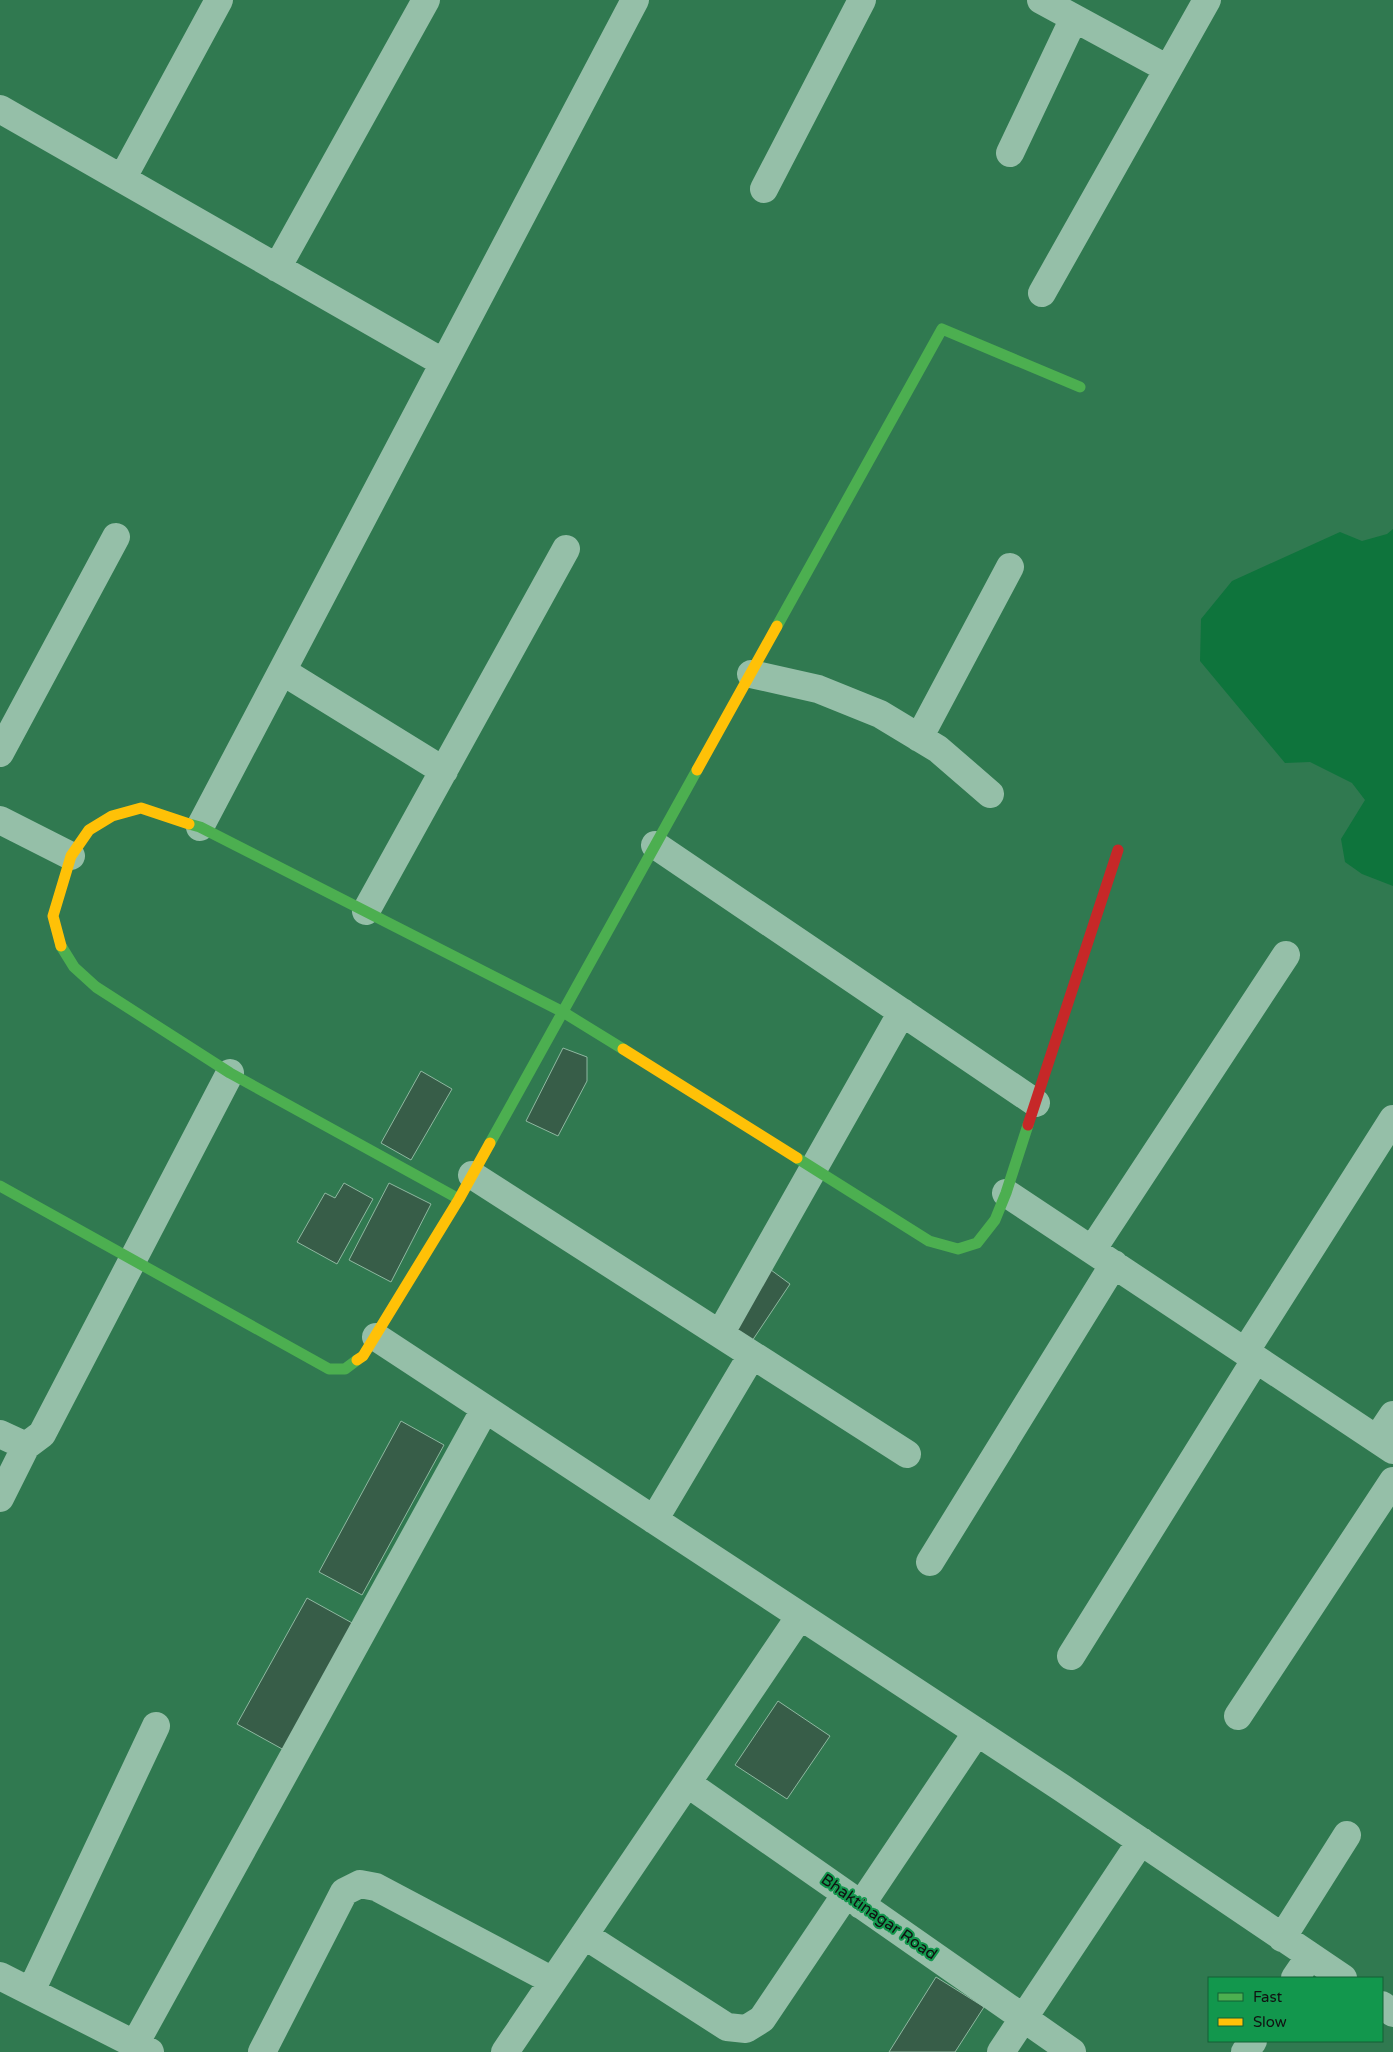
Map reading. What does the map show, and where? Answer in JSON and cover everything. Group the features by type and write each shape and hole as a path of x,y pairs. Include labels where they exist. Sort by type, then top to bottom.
{"street":[{"path":"122,179 219,0"},
{"path":"277,268 426,0"},
{"path":"200,827 635,0"},
{"path":"764,190 862,0"},
{"path":"1041,0 1168,69"},
{"path":"1042,293 1207,0"},
{"path":"1010,153 1074,18"},
{"path":"0,110 444,363"},
{"path":"0,1186 329,1369 345,1369 363,1356 459,1199 942,330 1080,387"},
{"path":"0,753 116,537"},
{"path":"366,911 566,549"},
{"path":"919,738 1010,567"},
{"path":"282,671 444,771"},
{"path":"751,674 818,689 880,714 938,750 990,794"},
{"path":"459,1199 230,1073 96,987 74,966 61,947 53,916 71,856 89,830 112,816 142,808 200,827 562,1012 929,1241 958,1249 977,1243 995,1220 1006,1193 1118,850"},
{"path":"0,820 71,856"},
{"path":"655,845 1036,1103"},
{"path":"930,1562 1103,1257 1286,955"},
{"path":"720,1334 902,1012"},
{"path":"0,1498 26,1446 42,1434 230,1073"},
{"path":"1071,1656 1250,1355 1393,1120"},
{"path":"472,1175 907,1454"},
{"path":"1006,1193 1385,1445 1393,1415"},
{"path":"376,1336 977,1732 1342,1977"},
{"path":"654,1520 752,1355"},
{"path":"0,1976 143,2048 485,1409"},
{"path":"0,1434 26,1446"},
{"path":"1238,1716 1393,1481"},
{"path":"505,2052 800,1616"},
{"path":"31,1991 156,1726"},
{"path":"584,1934 727,2027 746,2029 762,2018 853,1900 977,1732"},
{"name":"Bhaktinagar Road","path":"686,1783 1072,2052"},
{"path":"1282,1938 1347,1835"},
{"path":"1001,2052 1140,1841"},
{"path":"262,2052 344,1892 360,1884 376,1887 553,1981"},
{"path":"1296,1977 1310,1956"}],"shaded area":[{"path":"1393,529 1393,886 1362,874 1345,862 1341,839 1365,800 1352,783 1310,762 1285,763 1200,661 1201,619 1232,581 1340,532 1362,541 1387,534"}],"building":[{"path":"563,1048 587,1057 587,1081 558,1136 526,1121"},
{"path":"421,1071 452,1089 411,1160 381,1143"},
{"path":"344,1183 373,1199 337,1264 297,1242 325,1193 335,1198"},
{"path":"389,1183 431,1204 391,1282 349,1260"},
{"path":"771,1270 790,1284 752,1341 728,1327"},
{"path":"401,1421 444,1445 362,1595 319,1572"},
{"path":"307,1598 354,1624 284,1750 237,1724"},
{"path":"778,1701 830,1736 787,1799 735,1765"},
{"path":"936,1977 984,2007 955,2052 889,2052"}],"traffic: fast":[{"path":"777,626 942,329 1080,387"},
{"path":"490,1143 697,770"},
{"path":"189,824 200,827 563,1012 623,1049"},
{"path":"61,946 74,967 96,987 230,1073 459,1199"},
{"path":"797,1158 929,1241 958,1249 977,1243 995,1220 1006,1193 1028,1125"},
{"path":"0,1186 329,1369 345,1369 357,1360"}],"traffic: slow":[{"path":"697,770 777,626"},
{"path":"61,946 53,916 71,856 89,830 112,816 141,808 189,824"},
{"path":"623,1049 797,1158"},
{"path":"357,1360 363,1356 459,1199 490,1143"}],"traffic: jam":[{"path":"1028,1125 1118,850"}]}
